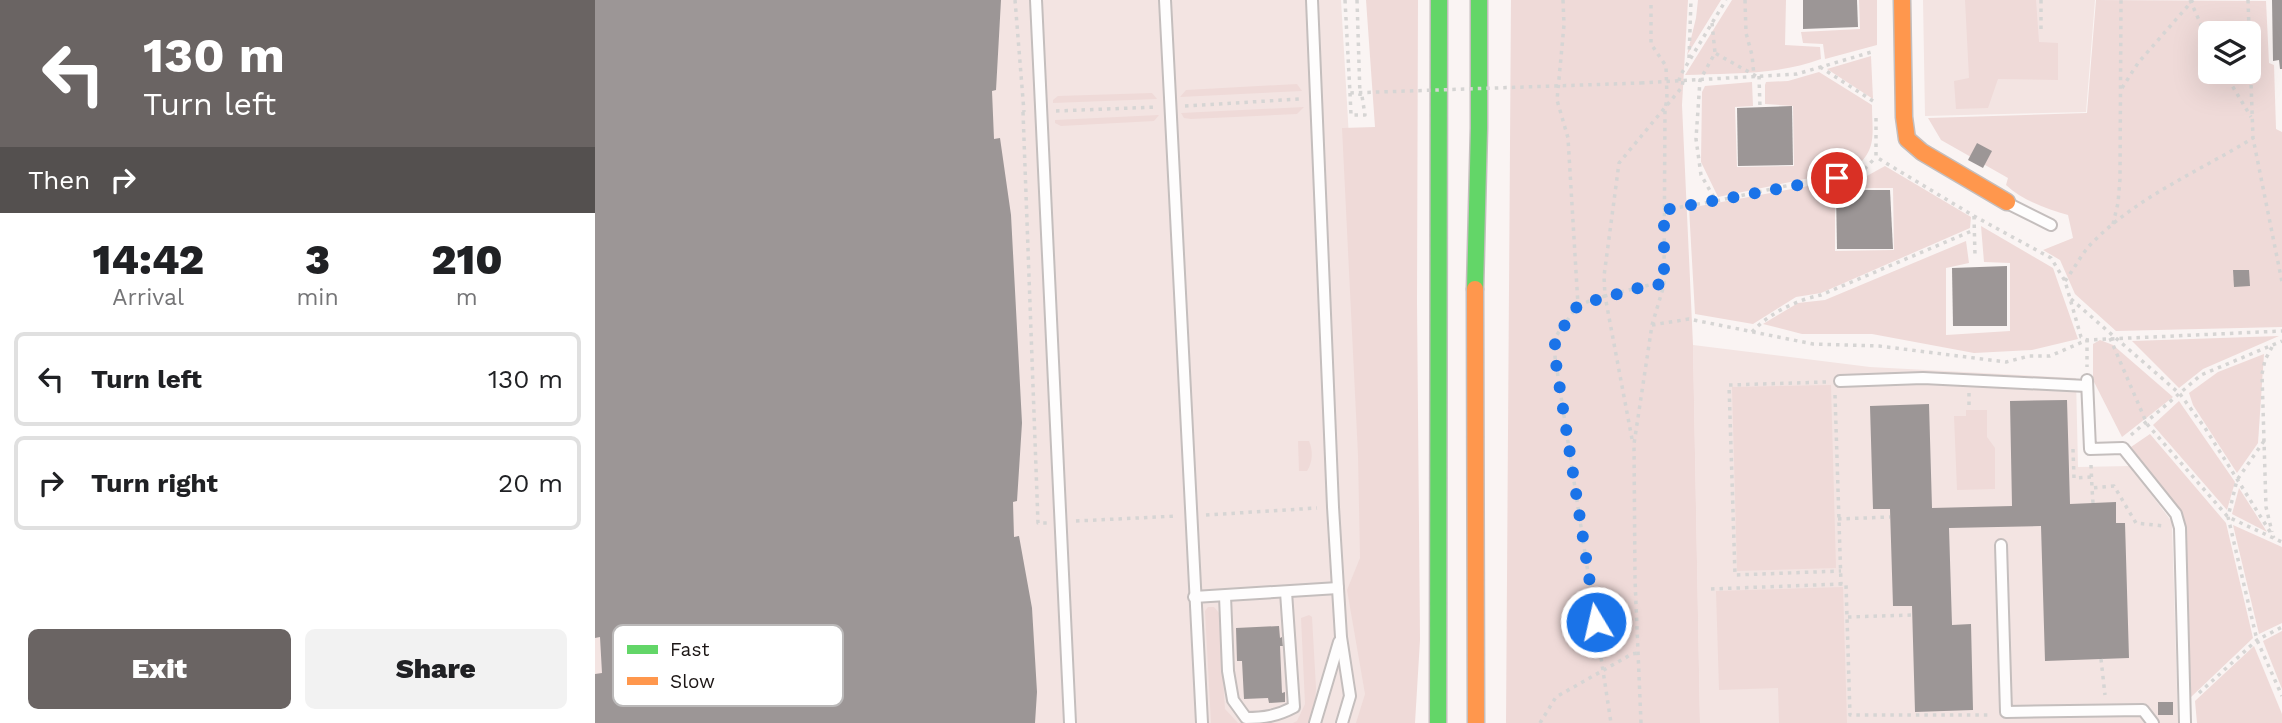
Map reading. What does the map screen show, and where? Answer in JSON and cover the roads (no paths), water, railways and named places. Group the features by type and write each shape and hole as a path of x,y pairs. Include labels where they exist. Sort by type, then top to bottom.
{"main road":[{"path":"1438,723 1439,0"},
{"path":"1476,723 1475,287 1479,0"},
{"path":"1902,0 1904,117 1907,139 1922,152 2007,202"},
{"path":"1422,712 1423,677 1438,643"}],"lane":[{"path":"1036,0 1070,723"},
{"path":"1165,0 1202,723"},
{"path":"1312,0 1333,507 1341,637 1350,696 1342,723"},
{"path":"2007,202 2051,225"},
{"path":"1837,381 1923,377 2087,383 2090,449 2123,448 2176,514 2180,528 2185,723"},
{"path":"2001,545 2006,712 2143,710 2153,723"},
{"path":"1194,597 1338,588"},
{"path":"1225,596 1228,671 1233,700 1246,718 1260,718 1278,715 1294,707 1286,592"},
{"path":"1315,723 1341,637"}]}
